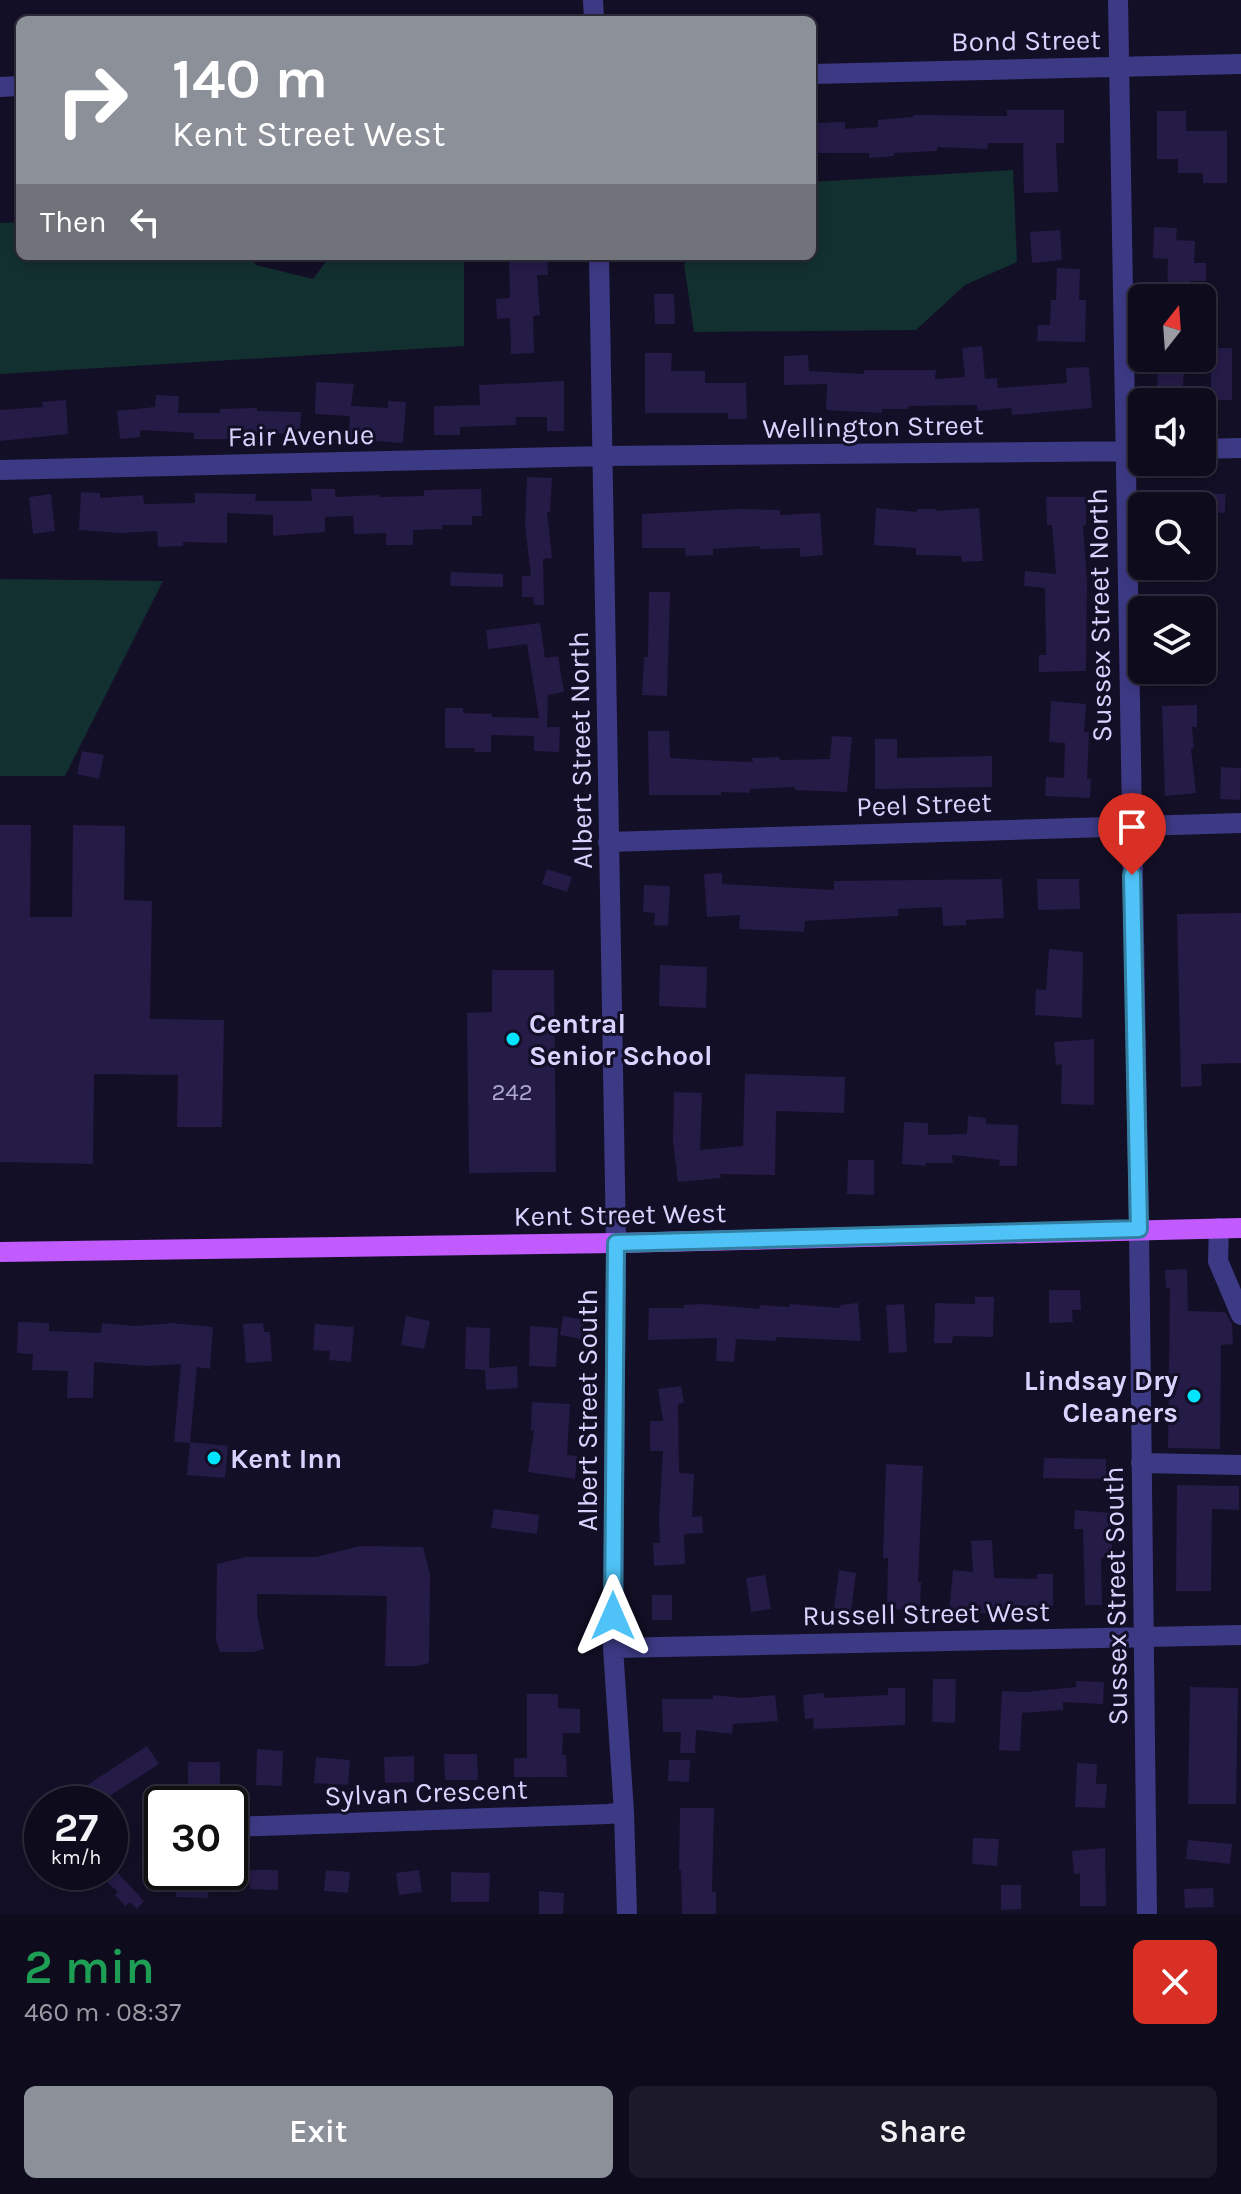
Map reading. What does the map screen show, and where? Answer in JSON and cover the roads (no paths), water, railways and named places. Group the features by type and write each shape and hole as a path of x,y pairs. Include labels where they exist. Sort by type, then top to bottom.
{"main road":[{"name":"Kent Street West","path":"0,1252 616,1243 1241,1228"}],"street":[{"name":"Sussex Street North","path":"1118,0 1131,388"},
{"name":"Bond Street","path":"816,74 1241,64"},
{"name":"Albert Street North","path":"599,260 616,1243"},
{"path":"1216,449 1241,448"},
{"name":"Wellington Street","path":"604,456 1128,451"},
{"name":"Fair Avenue","path":"0,470 604,456"},
{"name":"Sussex Street North","path":"1133,476 1130,825 1139,1229"},
{"name":"Peel Street","path":"608,842 1241,823"},
{"path":"1219,1228 1218,1261 1241,1315"},
{"name":"Sussex Street South","path":"1139,1229 1147,1914"},
{"name":"Albert Street South","path":"616,1243 613,1648 627,1914"},
{"path":"1141,1463 1241,1465"},
{"name":"Russell Street West","path":"613,1648 1241,1635"},
{"name":"Sylvan Crescent","path":"248,1826 624,1812"}],"place":[{"name":"Central Senior School","path":"513,1039"},
{"name":"Lindsay Dry Cleaners","path":"1194,1396"},
{"name":"Kent Inn","path":"214,1458"}]}
